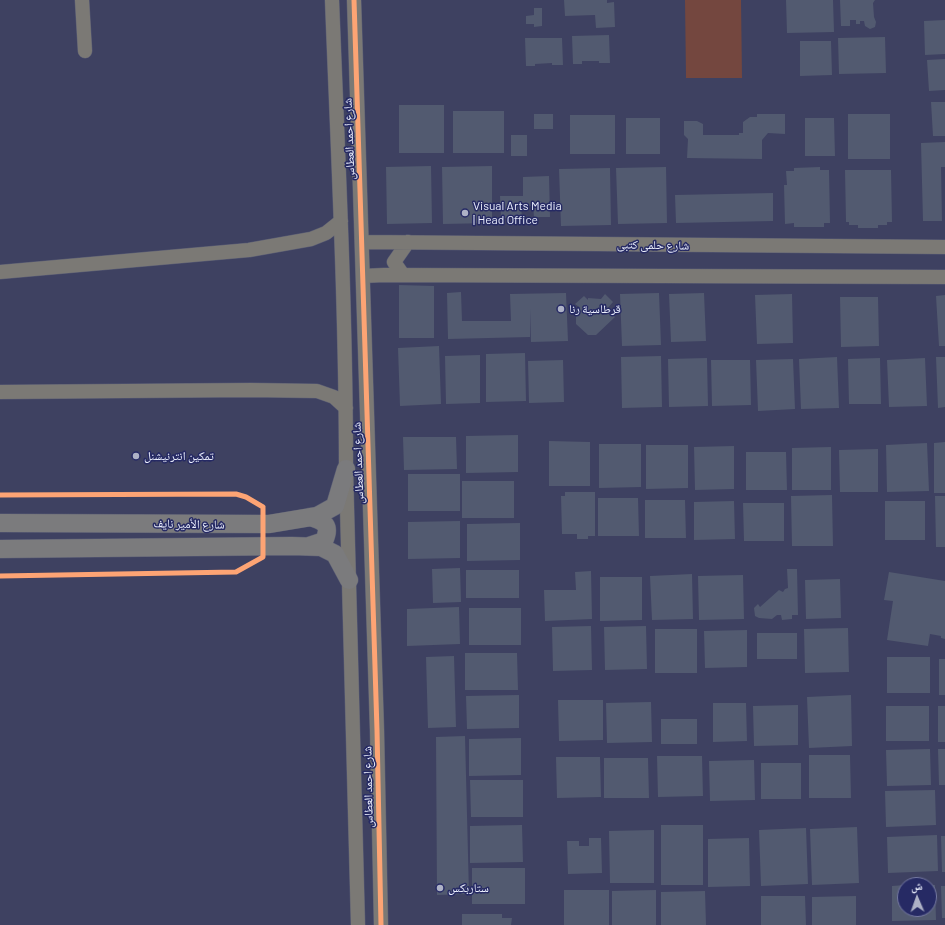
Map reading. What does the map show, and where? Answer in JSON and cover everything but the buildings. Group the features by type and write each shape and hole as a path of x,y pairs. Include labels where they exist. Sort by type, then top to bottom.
{"main road":[{"name":"شارع الأمير نايف","path":"0,523 269,524 317,516 335,506 346,469"},
{"path":"309,546 324,541 327,534 326,525 321,520 310,517"},
{"name":"شارع الأمير نايف","path":"0,549 321,547 335,554 349,580"}],"street":[{"path":"82,0 85,51"},
{"name":"شارع احمد العطاس","path":"332,0 341,221 358,925"},
{"name":"شارع احمد العطاس","path":"354,0 376,701 381,925"},
{"path":"0,272 249,250 311,239 326,233 341,221"},
{"name":"شارع حلمى كتبى","path":"362,242 945,247"},
{"path":"403,275 394,262 408,242"},
{"path":"363,276 945,277"},
{"path":"0,392 251,390 317,391 334,397 346,408"}],"shaded area":[{"path":"685,0 741,0 742,78 686,78"}],"cycle path":[{"path":"354,0 377,730 381,925"},
{"path":"0,495 236,494 246,497 263,507"},
{"path":"0,576 236,572 263,557 263,508"}],"place":[{"name":"Visual Arts Media | Head Office","path":"465,213"},
{"name":"قرطاسية رنا","path":"561,309"},
{"name":"تمكين انترنیشنل","path":"136,456"},
{"name":"ستاربكس","path":"440,888"}]}
